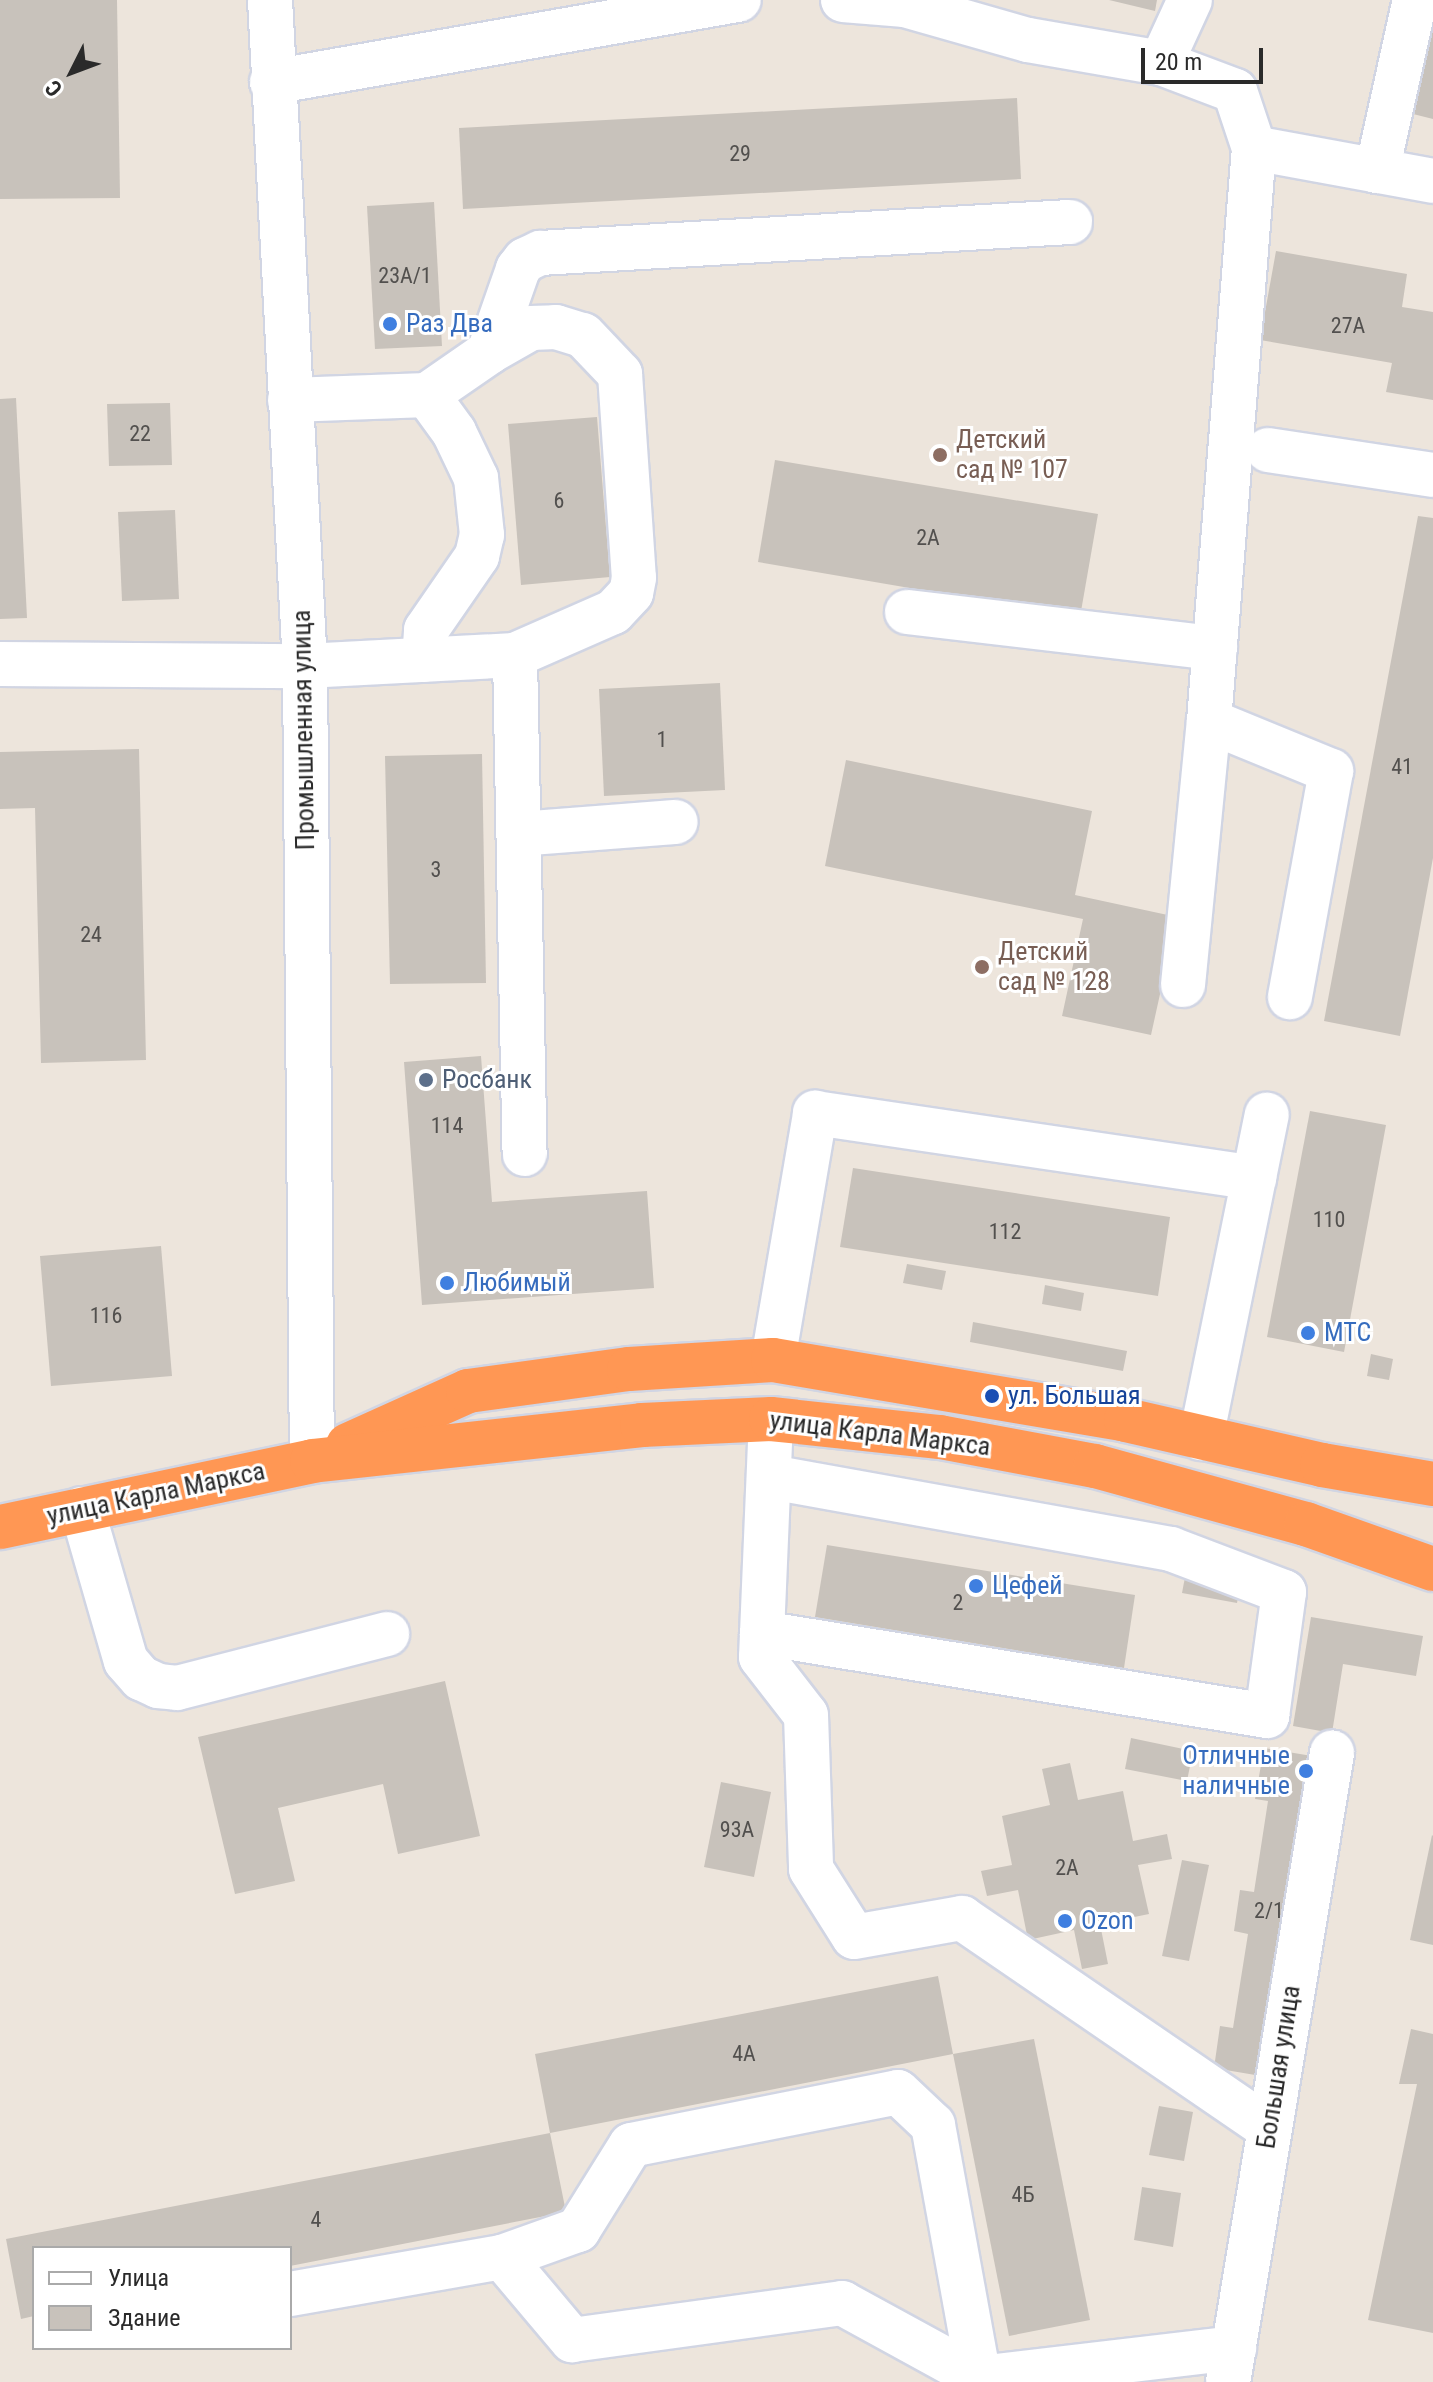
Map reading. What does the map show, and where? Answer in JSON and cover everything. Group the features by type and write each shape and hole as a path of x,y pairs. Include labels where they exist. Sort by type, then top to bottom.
{"highway":[{"name":"улица Карла Маркса","path":"312,1461 468,1391 629,1369 773,1360 1072,1410 1322,1465"},
{"name":"улица Карла Маркса","path":"0,1527 312,1461 642,1425 771,1419 940,1437 1095,1466 1306,1524 1433,1569"},
{"path":"1322,1465 1433,1484"},
{"path":"1322,1465 1433,1503"}],"street":[{"name":"Промышленная улица","path":"270,0 305,666 312,1461"},
{"path":"272,82 739,0"},
{"path":"843,0 905,5 1028,40 1161,63 1235,91 1254,148 1209,721 1183,985"},
{"path":"1161,63 1190,0"},
{"path":"1377,171 1415,0"},
{"path":"1254,148 1433,181"},
{"path":"489,352 518,269 525,260 540,253 1070,222"},
{"path":"0,664 305,666 515,655 613,612 631,593 634,578 620,374 583,335 556,327 531,328 489,352 427,395 290,400"},
{"path":"424,660 426,630 477,556 482,535 476,478 454,432 427,395"},
{"path":"1268,450 1433,475"},
{"path":"907,612 1215,648"},
{"path":"515,655 525,1154"},
{"path":"1209,721 1331,771 1290,997"},
{"path":"519,834 676,822"},
{"path":"773,1360 815,1113 1254,1178"},
{"path":"1201,1438 1267,1115"},
{"path":"771,1419 761,1657 806,1715 811,1869 854,1937 962,1918 1269,2128"},
{"path":"762,1633 1267,1716 1284,1592 1171,1549 769,1477"},
{"path":"82,1509 126,1661 141,1678 158,1686 177,1688 387,1634"},
{"name":"Большая улица","path":"1231,2365 1332,1753"},
{"path":"292,2294 502,2257 578,2230 631,2145 898,2092 933,2125 979,2378"},
{"path":"502,2257 572,2340 842,2303 979,2378 1231,2365"}],"building":[{"path":"0,0 117,0 120,198 0,199"},
{"path":"1109,0 1157,0 1155,11"},
{"path":"1433,27 1433,119 1413,114"},
{"path":"1017,98 1021,179 463,209 459,128"},
{"path":"434,202 442,346 375,349 367,206"},
{"path":"1276,251 1407,274 1402,307 1433,312 1433,400 1386,392 1392,363 1260,340"},
{"path":"16,398 27,618 0,619 0,399"},
{"path":"170,403 172,465 109,466 107,404"},
{"path":"597,417 610,577 521,585 508,424"},
{"path":"775,460 1098,514 1080,617 758,562"},
{"path":"175,510 179,599 122,601 118,512"},
{"path":"1418,516 1433,518 1433,858 1400,1036 1324,1021"},
{"path":"720,683 725,790 604,796 599,689"},
{"path":"139,749 146,1060 41,1063 35,808 0,809 0,752"},
{"path":"482,754 486,983 390,984 385,756"},
{"path":"846,760 1092,811 1075,895 1177,917 1151,1035 1062,1016 1083,919 825,866"},
{"path":"481,1056 492,1202 647,1191 654,1288 422,1305 404,1062"},
{"path":"1310,1111 1386,1125 1344,1352 1267,1337"},
{"path":"853,1168 1170,1217 1158,1296 840,1247"},
{"path":"161,1246 172,1376 51,1386 40,1256"},
{"path":"907,1264 946,1271 942,1290 903,1283"},
{"path":"1045,1285 1084,1293 1081,1311 1042,1304"},
{"path":"973,1322 1127,1351 1123,1371 970,1342"},
{"path":"1371,1354 1393,1359 1389,1380 1367,1376"},
{"path":"827,1545 1135,1595 1124,1668 815,1617"},
{"path":"1186,1572 1241,1582 1237,1603 1182,1593"},
{"path":"1311,1617 1423,1636 1416,1676 1343,1664 1332,1733 1293,1726"},
{"path":"445,1681 480,1836 398,1854 383,1784 278,1808 295,1881 235,1894 198,1737"},
{"path":"1131,1738 1193,1751 1187,1781 1125,1769"},
{"path":"1264,1748 1318,1757 1267,2077 1214,2068 1220,2026 1233,2028 1248,1934 1234,1931 1240,1890 1254,1892 1268,1801 1255,1799"},
{"path":"1070,1763 1078,1800 1123,1791 1133,1841 1167,1834 1172,1859 1138,1865 1149,1914 1100,1924 1108,1964 1082,1969 1074,1930 1028,1940 1018,1890 987,1896 981,1871 1012,1865 1002,1816 1050,1805 1042,1769"},
{"path":"721,1782 771,1792 754,1877 704,1867"},
{"path":"1433,1836 1433,1945 1410,1940"},
{"path":"1182,1860 1209,1865 1189,1961 1162,1956"},
{"path":"938,1976 953,2054 550,2133 535,2054"},
{"path":"1411,2029 1433,2034 1433,2333 1368,2320 1417,2084 1399,2084"},
{"path":"1034,2039 1090,2320 1009,2336 953,2054"},
{"path":"1159,2106 1193,2112 1184,2161 1149,2155"},
{"path":"550,2133 566,2212 292,2266 292,2246 32,2246 32,2316 21,2319 6,2239"},
{"path":"1142,2187 1181,2193 1173,2247 1134,2240"}],"place":[{"name":"Раз Два","path":"390,324"},
{"name":"Детский сад № 107","path":"940,455"},
{"name":"Детский сад № 128","path":"982,967"},
{"name":"Росбанк","path":"426,1080"},
{"name":"Любимый","path":"447,1283"},
{"name":"МТС","path":"1308,1333"},
{"name":"ул. Большая","path":"992,1396"},
{"name":"Цефей","path":"976,1586"},
{"name":"Отличные наличные","path":"1306,1771"},
{"name":"Ozon","path":"1065,1921"}]}
